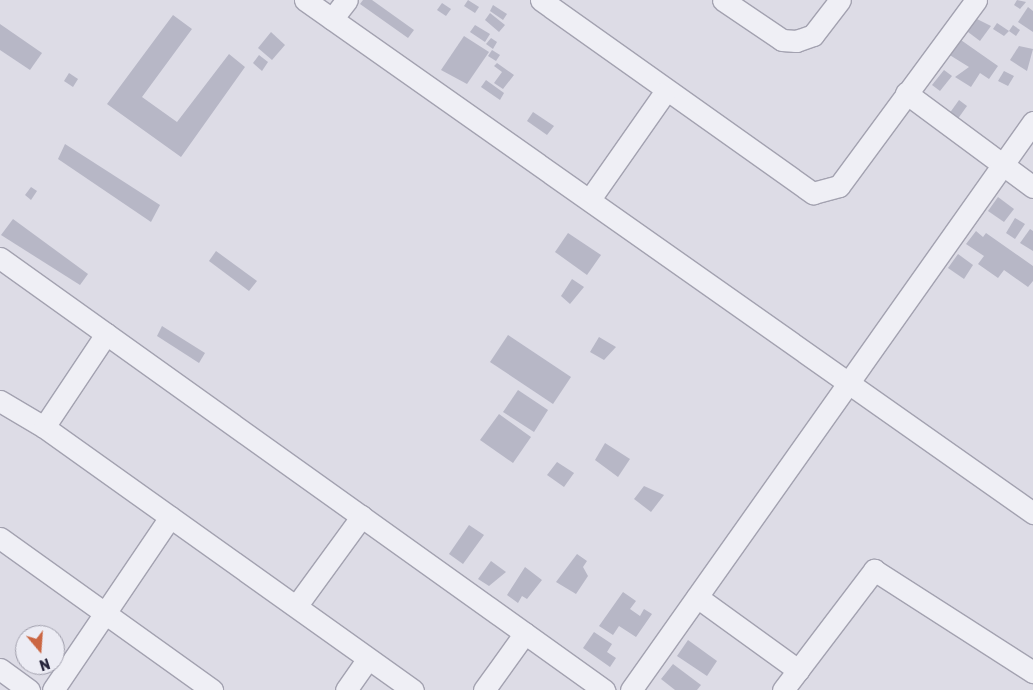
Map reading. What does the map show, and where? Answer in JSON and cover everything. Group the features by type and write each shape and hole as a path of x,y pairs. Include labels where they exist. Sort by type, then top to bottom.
{"street":[{"path":"305,0 1033,513"},
{"path":"332,19 347,0"},
{"path":"542,0 665,92 813,193 839,186 976,0"},
{"path":"724,0 782,40 796,42 813,35 840,0"},
{"path":"590,199 665,92"},
{"path":"906,93 1033,187"},
{"path":"631,690 697,598 846,381 1033,122"},
{"path":"0,258 604,690"},
{"path":"44,427 106,334"},
{"path":"0,401 44,427 414,690"},
{"path":"53,690 106,614 170,516"},
{"path":"297,605 362,516"},
{"path":"0,538 212,690"},
{"path":"783,690 874,570 1032,669"},
{"path":"697,598 798,670"},
{"path":"484,690 525,633"},
{"path":"346,690 368,659"},
{"path":"0,669 29,690"}],"building":[{"path":"363,0 372,0 414,30 408,38 360,4"},
{"path":"468,0 479,7 475,13 464,6"},
{"path":"1017,0 1026,2 1020,9 1014,5"},
{"path":"442,3 451,9 446,16 437,10"},
{"path":"493,5 507,14 503,20 490,11"},
{"path":"1028,7 1033,11 1033,32 1018,22"},
{"path":"490,13 505,25 499,32 485,20"},
{"path":"173,15 192,29 142,97 177,122 229,54 245,67 181,157 107,104"},
{"path":"973,17 991,26 980,41 964,29"},
{"path":"997,23 1009,31 1004,36 993,29"},
{"path":"0,24 42,53 30,70 0,50"},
{"path":"475,25 490,34 485,42 470,32"},
{"path":"1013,25 1020,30 1016,36 1009,31"},
{"path":"271,32 285,45 272,60 258,48"},
{"path":"464,36 489,52 467,84 441,70"},
{"path":"491,38 497,42 493,49 486,44"},
{"path":"958,38 998,66 989,79 980,73 971,87 955,77 969,67 948,54"},
{"path":"1019,46 1033,49 1027,71 1010,60"},
{"path":"492,50 500,55 496,61 488,56"},
{"path":"259,55 268,62 262,71 253,63"},
{"path":"497,63 514,75 503,89 494,83 502,72 494,66"},
{"path":"944,70 952,76 940,91 932,85"},
{"path":"1004,71 1014,76 1008,86 998,81"},
{"path":"69,73 78,79 73,87 64,81"},
{"path":"486,80 504,93 500,100 481,87"},
{"path":"959,100 967,106 957,120 949,114"},
{"path":"533,112 554,126 547,135 527,121"},
{"path":"65,144 160,205 151,222 58,159"},
{"path":"31,187 37,191 31,200 25,195"},
{"path":"998,197 1014,209 1004,222 988,211"},
{"path":"1015,218 1025,224 1015,239 1006,233"},
{"path":"13,219 88,274 80,285 1,235"},
{"path":"1030,229 1033,231 1033,251 1020,243"},
{"path":"976,231 983,237 986,233 1033,266 1033,281 1028,287 1004,270 998,278 978,264 984,256 966,244"},
{"path":"568,233 601,255 587,275 555,252"},
{"path":"216,251 257,281 249,291 209,261"},
{"path":"958,254 973,265 964,279 948,268"},
{"path":"572,279 584,287 570,304 561,296"},
{"path":"162,326 205,353 199,363 157,336"},
{"path":"508,335 571,377 553,404 490,362"},
{"path":"599,337 616,347 604,360 590,352"},
{"path":"518,390 548,410 534,432 503,412"},
{"path":"499,414 531,437 513,463 480,440"},
{"path":"605,443 630,459 618,477 595,460"},
{"path":"557,462 574,473 564,487 547,475"},
{"path":"644,486 664,495 651,512 634,499"},
{"path":"469,525 484,535 463,564 449,554"},
{"path":"577,554 587,561 583,567 588,576 576,594 556,582"},
{"path":"491,561 506,572 489,586 478,579"},
{"path":"525,567 542,580 527,599 522,596 518,603 507,595"},
{"path":"623,592 636,601 630,609 640,616 644,609 652,614 636,637 619,626 613,635 599,626"},
{"path":"594,632 612,644 607,652 616,658 610,667 583,648"},
{"path":"688,640 717,661 707,676 677,656"},
{"path":"673,664 701,685 697,690 675,690 661,679"}]}
